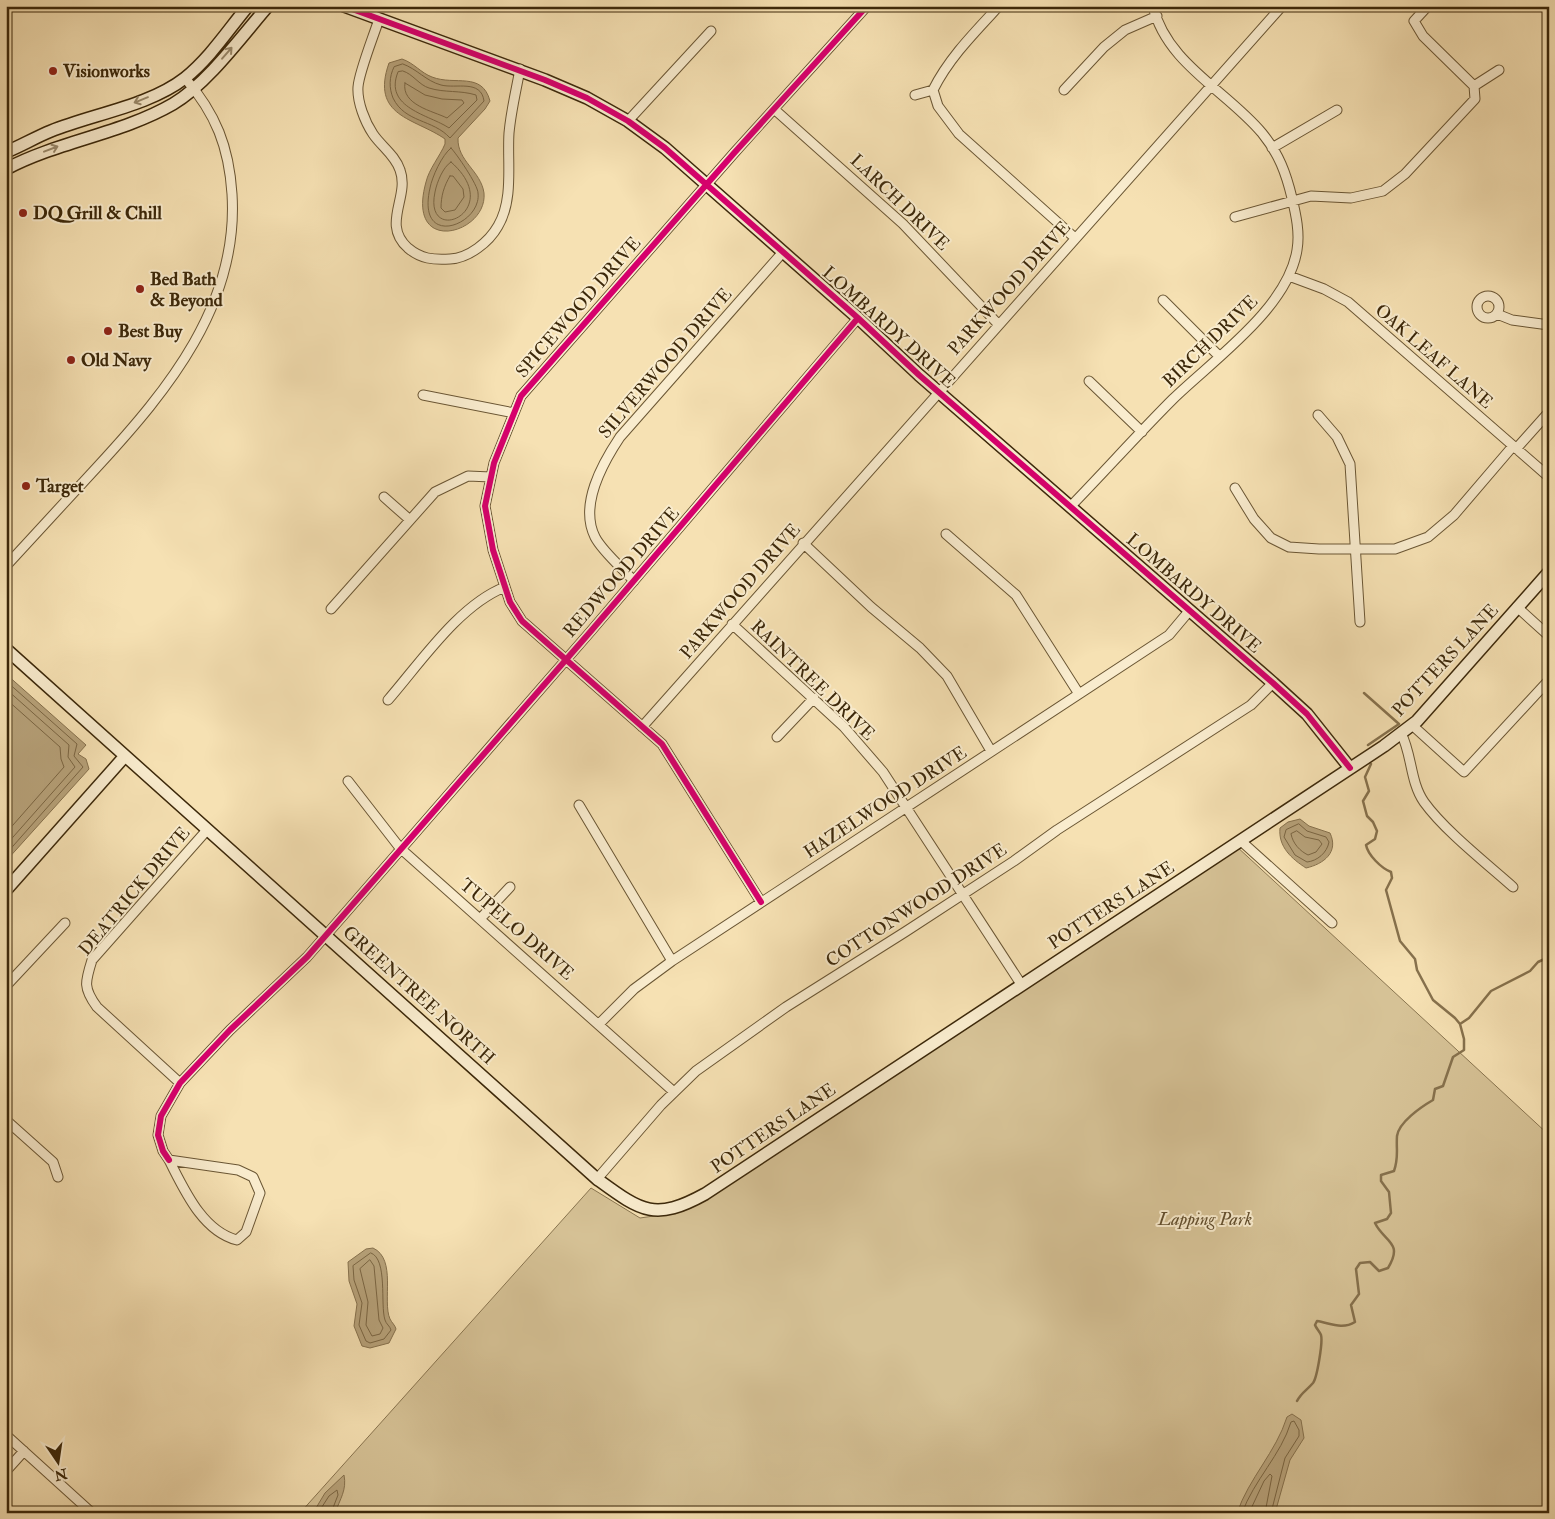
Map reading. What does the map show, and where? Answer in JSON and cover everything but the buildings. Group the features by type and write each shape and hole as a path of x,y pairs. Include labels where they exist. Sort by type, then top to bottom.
{"main road":[{"path":"6,152 51,131 112,111 158,93 184,78 204,59 248,6"},
{"path":"6,168 62,145 134,122 174,103 193,88 268,6"},
{"name":"LOMBARDY DRIVE","path":"344,6 520,69 587,98 628,121 665,148 858,318 938,392 1273,683 1306,714 1350,768"},
{"name":"POTTERS LANE","path":"651,1210 680,1208 705,1194 1021,984 1241,841 1401,733 1412,725 1549,572"},
{"name":"GREENTREE NORTH","path":"6,649 597,1179 630,1203 651,1210"},
{"path":"6,890 125,756"}],"street":[{"name":"SPICEWOOD DRIVE","path":"761,902 662,744 522,621 510,602 493,550 484,506 491,478 521,396 706,184 867,6"},
{"path":"999,6 961,48 942,73 933,90 938,106 959,134 1075,238"},
{"name":"BIRCH DRIVE","path":"1071,506 1142,432 1270,308 1288,276 1297,251 1297,222 1284,167 1262,134 1170,45 1153,6"},
{"name":"PARKWOOD DRIVE","path":"642,727 803,543 1282,6"},
{"path":"1234,217 1311,196 1351,198 1383,191 1404,174 1475,99 1474,86 1423,36 1414,21 1426,8"},
{"path":"1064,90 1104,46 1125,30 1157,16"},
{"path":"379,19 358,86 360,104 372,133 392,155 400,170 402,188 395,221 400,241 416,255 434,260 457,258 478,249 498,226 506,202 510,128 520,69"},
{"path":"628,121 711,31"},
{"path":"1474,86 1500,70"},
{"path":"6,566 146,414 176,374 199,336 212,307 226,260 233,214 231,172 221,132 211,114 184,78"},
{"path":"915,95 933,90"},
{"name":"LARCH DRIVE","path":"774,109 903,224 998,324"},
{"path":"1272,148 1337,110"},
{"name":"SILVERWOOD DRIVE","path":"634,581 596,538 590,521 590,502 603,462 620,437 783,252"},
{"name":"OAK LEAF LANE","path":"1288,276 1324,289 1348,302 1549,477"},
{"path":"1163,300 1219,356"},
{"path":"1497,314 1512,320 1549,325"},
{"name":"REDWOOD DRIVE","path":"169,1160 238,1170 253,1177 260,1193 246,1232 237,1240 223,1236 192,1203 163,1151 158,1135 161,1116 180,1083 230,1030 307,957 634,581 858,318"},
{"path":"1089,381 1142,432"},
{"path":"423,395 514,413"},
{"path":"1235,488 1254,519 1271,538 1289,547 1319,549 1395,548 1428,537 1454,515 1514,447 1549,412"},
{"path":"1318,415 1337,437 1350,464 1360,622"},
{"path":"331,609 435,492 468,476 491,478"},
{"path":"384,497 410,520"},
{"path":"946,534 1016,595 1079,694"},
{"path":"803,543 870,607 920,648 947,676 991,752"},
{"path":"388,700 468,608 489,593 505,586"},
{"path":"1518,607 1549,636"},
{"name":"HAZELWOOD DRIVE","path":"599,1024 634,989 672,961 1169,635 1190,610"},
{"name":"RAINTREE DRIVE","path":"732,624 844,727 883,772 1021,984"},
{"path":"1412,725 1464,772 1549,680"},
{"name":"COTTONWOOD DRIVE","path":"597,1179 674,1092 696,1071 786,1007 963,895 1057,830 1251,705 1273,683"},
{"path":"777,737 814,698"},
{"path":"1401,733 1407,745 1417,787 1424,802 1458,838 1513,887"},
{"name":"TUPELO DRIVE","path":"348,782 400,848 674,1092"},
{"path":"579,805 672,961"},
{"name":"DEATRICK DRIVE","path":"180,1083 97,1007 88,994 85,984 92,960 207,830"},
{"path":"1241,841 1332,922"},
{"path":"480,919 510,887"},
{"name":"DEATRICK DRIVE","path":"6,986 65,923"},
{"path":"6,1120 53,1162 58,1177"},
{"path":"6,1434 92,1513"},
{"path":"6,1471 24,1451"}],"green space":[{"name":"Lapping Park","path":"1235,845 1549,1135 1549,1513 300,1513 591,1188 640,1218 674,1213"}],"water":[{"path":"402,59 432,77 467,81 481,86 490,101 458,138 461,153 479,178 484,193 482,207 474,219 462,227 449,231 436,229 427,221 423,206 426,182 445,144 445,139 409,120 390,105 386,95 385,81 389,63"},
{"path":"6,674 86,745 78,754 86,759 89,769 6,861"},
{"path":"1300,819 1309,826 1330,833 1333,846 1324,860 1319,864 1306,868 1287,852 1280,835 1280,828 1288,822"},
{"path":"373,1248 380,1253 385,1261 388,1281 388,1311 396,1329 389,1343 370,1348 362,1346 354,1326 357,1304 349,1281 348,1262 366,1249"},
{"path":"1292,1414 1301,1420 1304,1438 1290,1460 1275,1513 1237,1513 1248,1488 1276,1442 1287,1417"},
{"path":"344,1475 344,1490 335,1513 313,1513 325,1493"}],"waterway":[{"path":"1364,693 1399,724 1368,745"},
{"path":"1297,1401 1313,1383 1316,1374 1321,1339 1315,1325 1317,1321 1341,1326 1355,1322 1351,1305 1359,1294 1356,1269 1360,1263 1370,1262 1379,1271 1388,1268 1394,1253 1393,1247 1375,1223 1387,1219 1391,1213 1389,1192 1381,1181 1381,1175 1394,1171 1397,1157 1397,1136 1402,1125 1433,1100 1435,1089 1443,1086 1453,1057 1464,1050 1464,1039 1460,1024 1433,1000 1417,970 1415,959 1400,941 1386,890 1392,878 1391,872 1375,861 1367,849 1366,845 1375,839 1377,831 1373,822 1367,816 1363,801 1369,791 1365,777 1371,764"},
{"path":"1460,1024 1469,1018 1491,991 1530,971 1538,962 1549,957"}],"cycle path":[{"path":"344,6 545,80 587,98 628,121 665,148 858,318 919,375 1273,683 1307,714 1350,768"},
{"path":"761,902 662,744 522,621 510,602 493,550 485,506 494,463 521,396 735,152 867,6"},
{"path":"169,1160 163,1151 158,1135 161,1116 180,1083 230,1030 307,957 591,631 858,318"}],"place":[{"name":"Visionworks","path":"53,71"},
{"name":"DQ Grill & Chill","path":"23,213"},
{"name":"Bed Bath & Beyond","path":"140,289"},
{"name":"Best Buy","path":"108,331"},
{"name":"Old Navy","path":"71,360"},
{"name":"Target","path":"26,486"}]}
